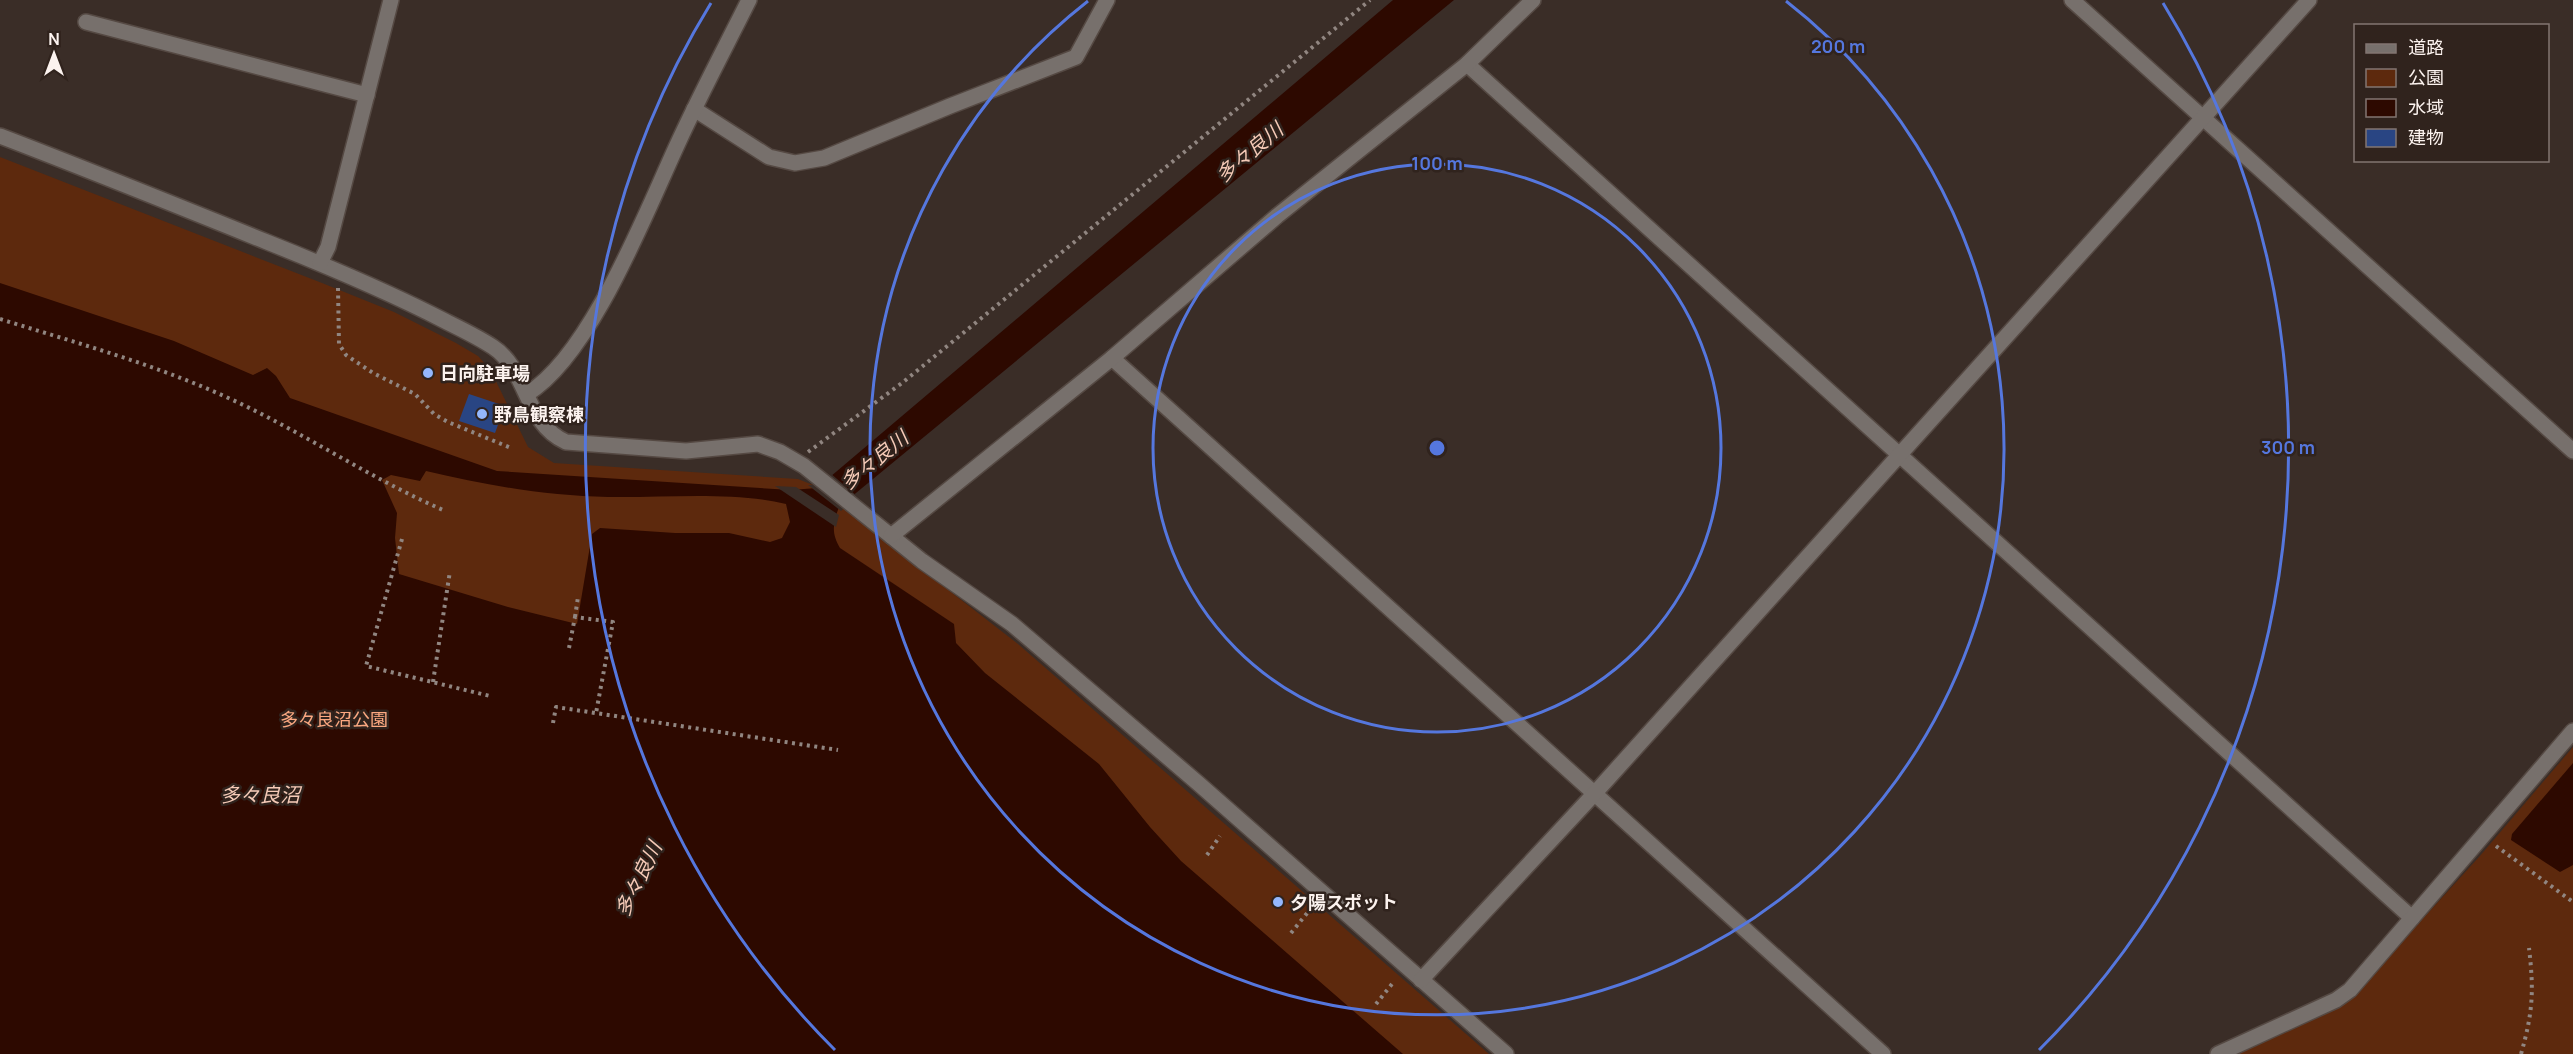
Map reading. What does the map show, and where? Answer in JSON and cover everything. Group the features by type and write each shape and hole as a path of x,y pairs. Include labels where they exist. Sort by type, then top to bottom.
{"street":[{"path":"320,263 328,247 391,0"},
{"path":"527,394 543,384 575,345 613,281 694,109 749,0"},
{"path":"694,109 769,157 795,163 824,158 1076,57 1107,0"},
{"path":"891,536 1112,358 1277,216 1467,64 1533,0"},
{"path":"2072,0 2573,451"},
{"path":"1421,980 1595,793 2309,0"},
{"path":"86,22 367,95"},
{"path":"1467,64 2412,918"},
{"path":"0,136 320,263 407,301 495,347 506,358 546,430 566,442 686,451 758,444 780,452 800,464 922,561 1012,624 1199,784 1506,1054"},
{"path":"1112,358 1883,1054"},
{"path":"2218,1054 2336,1000 2350,990 2573,731"}],"path":[{"path":"800,464 1370,0"},
{"path":"338,284 339,344 346,355 373,373 415,394 434,414 448,422 511,448"},
{"path":"0,320 164,371 207,388 239,403 400,492 442,510"},
{"path":"402,538 366,666 490,696"},
{"path":"433,682 450,571"},
{"path":"569,648 578,597"},
{"path":"575,617 613,622 596,713"},
{"path":"554,723 556,707 838,750"},
{"path":"1207,855 1220,836"},
{"path":"2483,837 2573,902"},
{"path":"1291,933 1308,912"},
{"path":"2521,1054 2531,1020 2533,983 2529,948"},
{"path":"1376,1004 1392,984"}],"green space":[{"name":"多々良沼","path":"0,157 394,312 456,343 478,356 490,369 528,447 554,463 798,479 813,485 1018,644 1489,1054 0,1054"},
{"path":"2573,747 2573,1054 2234,1054 2346,1003 2479,857"}],"water":[{"name":"多々良沼","path":"1393,0 1454,0 839,507 834,528 835,538 840,548 954,624 956,643 985,673 1099,764 1181,861 1403,1054 0,1054 0,283 174,341 253,375 267,368 276,376 290,398 497,471 791,490 817,488","holes":["426,471 516,489 562,494 608,497 721,496 765,500 786,504 790,522 782,538 770,542 729,533 675,533 600,528 592,534 577,624 508,607 399,574 395,538 397,513 382,480 391,475 420,481"]},
{"path":"2573,763 2573,865 2560,872 2511,840 2512,834"}],"pier":[{"path":"830,473 857,496 841,511 808,485 816,485"},
{"path":"775,486 796,487 839,515 836,527"}],"building":[{"name":"野鳥観察棟","path":"469,394 505,406 495,433 459,421"}],"place":[{"name":"日向駐車場","path":"428,373"},
{"name":"野鳥観察棟","path":"482,414"},
{"name":"夕陽スポット","path":"1278,902"}],"water label":[{"name":"多々良川","path":"1249,152"},
{"name":"多々良川","path":"874,460"},
{"name":"多々良川","path":"638,879"}],"park label":[{"name":"多々良沼公園","path":"334,719"}]}
